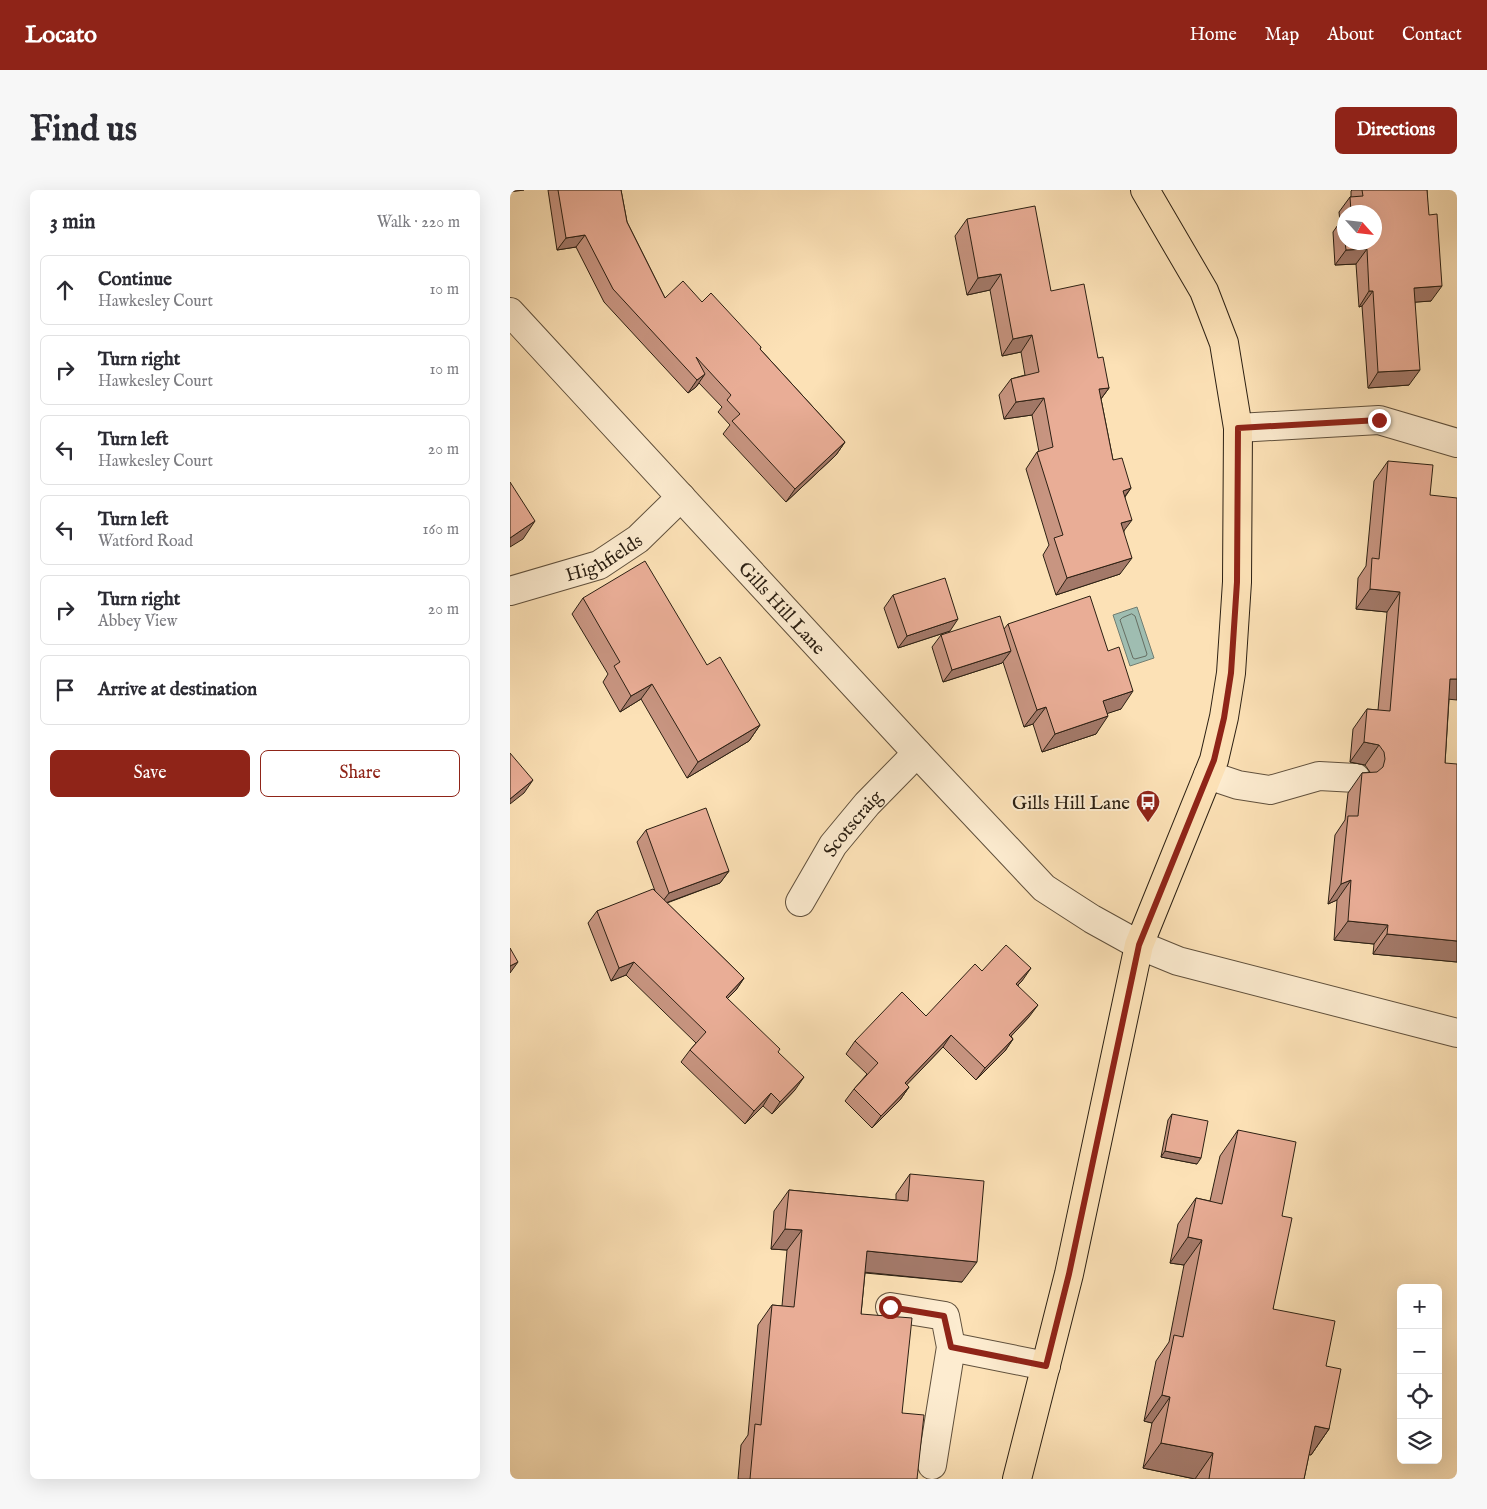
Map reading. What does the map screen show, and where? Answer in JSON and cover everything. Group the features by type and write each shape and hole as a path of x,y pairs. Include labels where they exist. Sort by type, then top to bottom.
{"main road":[{"path":"1017,1479 1069,1274 1139,945 1214,760 1224,718 1231,673 1237,582 1238,428 1224,343 1204,291 1145,190"}],"street":[{"name":"Gills Hill Lane","path":"510,312 1044,888 1092,919 1139,945 1178,961 1457,1033"},
{"path":"1238,428 1379,420 1457,443"},
{"name":"Highfields","path":"510,591 599,565 638,539 681,497"},
{"name":"Scotscraig","path":"800,902 833,845 867,804 917,753"},
{"path":"1208,775 1238,785 1270,790 1319,776 1356,778"},
{"path":"890,1307 944,1316 951,1347 932,1465"},
{"path":"951,1347 1046,1366"}],"water":[{"path":"1137,607 1154,658 1130,666 1113,615"}],"building":[{"path":"558,190 621,190 627,222 665,298 683,281 702,302 711,293 845,442 795,489 732,421 740,414 727,400 731,395 696,357 705,374 697,380 613,289 585,235 566,238"},
{"path":"1362,190 1427,190 1429,215 1437,214 1442,286 1414,288 1420,370 1378,372 1373,291 1369,291 1367,250 1382,250 1382,205 1351,205 1350,197 1363,196"},
{"path":"1035,206 1051,291 1084,284 1098,358 1103,357 1109,388 1099,389 1113,460 1122,458 1131,488 1123,491 1132,520 1121,523 1132,558 1067,578 1054,538 1063,535 1037,452 1053,447 1044,398 1016,402 1011,379 1039,372 1032,335 1013,339 1001,274 978,278 967,219"},
{"path":"1388,461 1433,465 1430,495 1457,498 1457,679 1450,679 1445,763 1457,764 1457,941 1387,934 1388,925 1348,921 1351,880 1341,884 1348,816 1358,816 1362,773 1377,772 1383,767 1385,759 1384,752 1379,745 1364,742 1367,709 1390,711 1400,592 1370,589 1372,558 1379,559"},
{"path":"510,482 535,521 510,538"},
{"path":"645,561 707,665 720,657 760,725 698,762 652,684 631,696 614,666 620,662 583,598"},
{"path":"945,578 958,619 907,636 893,595"},
{"path":"1090,596 1108,651 1119,647 1133,691 1103,701 1108,716 1055,734 1046,707 1037,710 1008,624"},
{"path":"1000,616 1011,651 952,670 941,635"},
{"path":"510,753 533,780 510,799"},
{"path":"706,808 729,871 669,893 646,830"},
{"path":"653,889 744,978 726,997 780,1049 778,1052 804,1077 780,1102 771,1093 754,1111 690,1050 706,1032 634,962 619,968 597,911"},
{"path":"1006,945 1031,968 1016,984 1038,1005 1009,1035 1013,1039 985,1068 951,1035 905,1083 909,1087 881,1116 854,1089 878,1063 855,1041 902,992 926,1016 975,964 982,971"},
{"path":"510,948 518,962 510,966"},
{"path":"1172,1114 1208,1121 1201,1158 1165,1151"},
{"path":"1238,1130 1296,1142 1282,1216 1292,1218 1273,1309 1335,1321 1326,1366 1341,1369 1329,1429 1315,1426 1304,1479 1209,1479 1213,1453 1161,1443 1170,1397 1162,1395 1174,1335 1183,1337 1202,1240 1188,1237 1196,1198 1222,1204"},
{"path":"910,1174 984,1181 977,1262 867,1251 861,1314 912,1318 902,1413 924,1415 917,1479 750,1479 755,1424 761,1425 772,1305 794,1307 802,1230 785,1229 789,1190 908,1201"}],"place":[{"name":"Gills Hill Lane","path":"1148,823"}],"route":[{"path":"890,1307 944,1316 951,1347 1046,1366 1069,1274 1139,945 1214,760 1224,718 1231,673 1237,582 1238,428 1379,420"}]}
